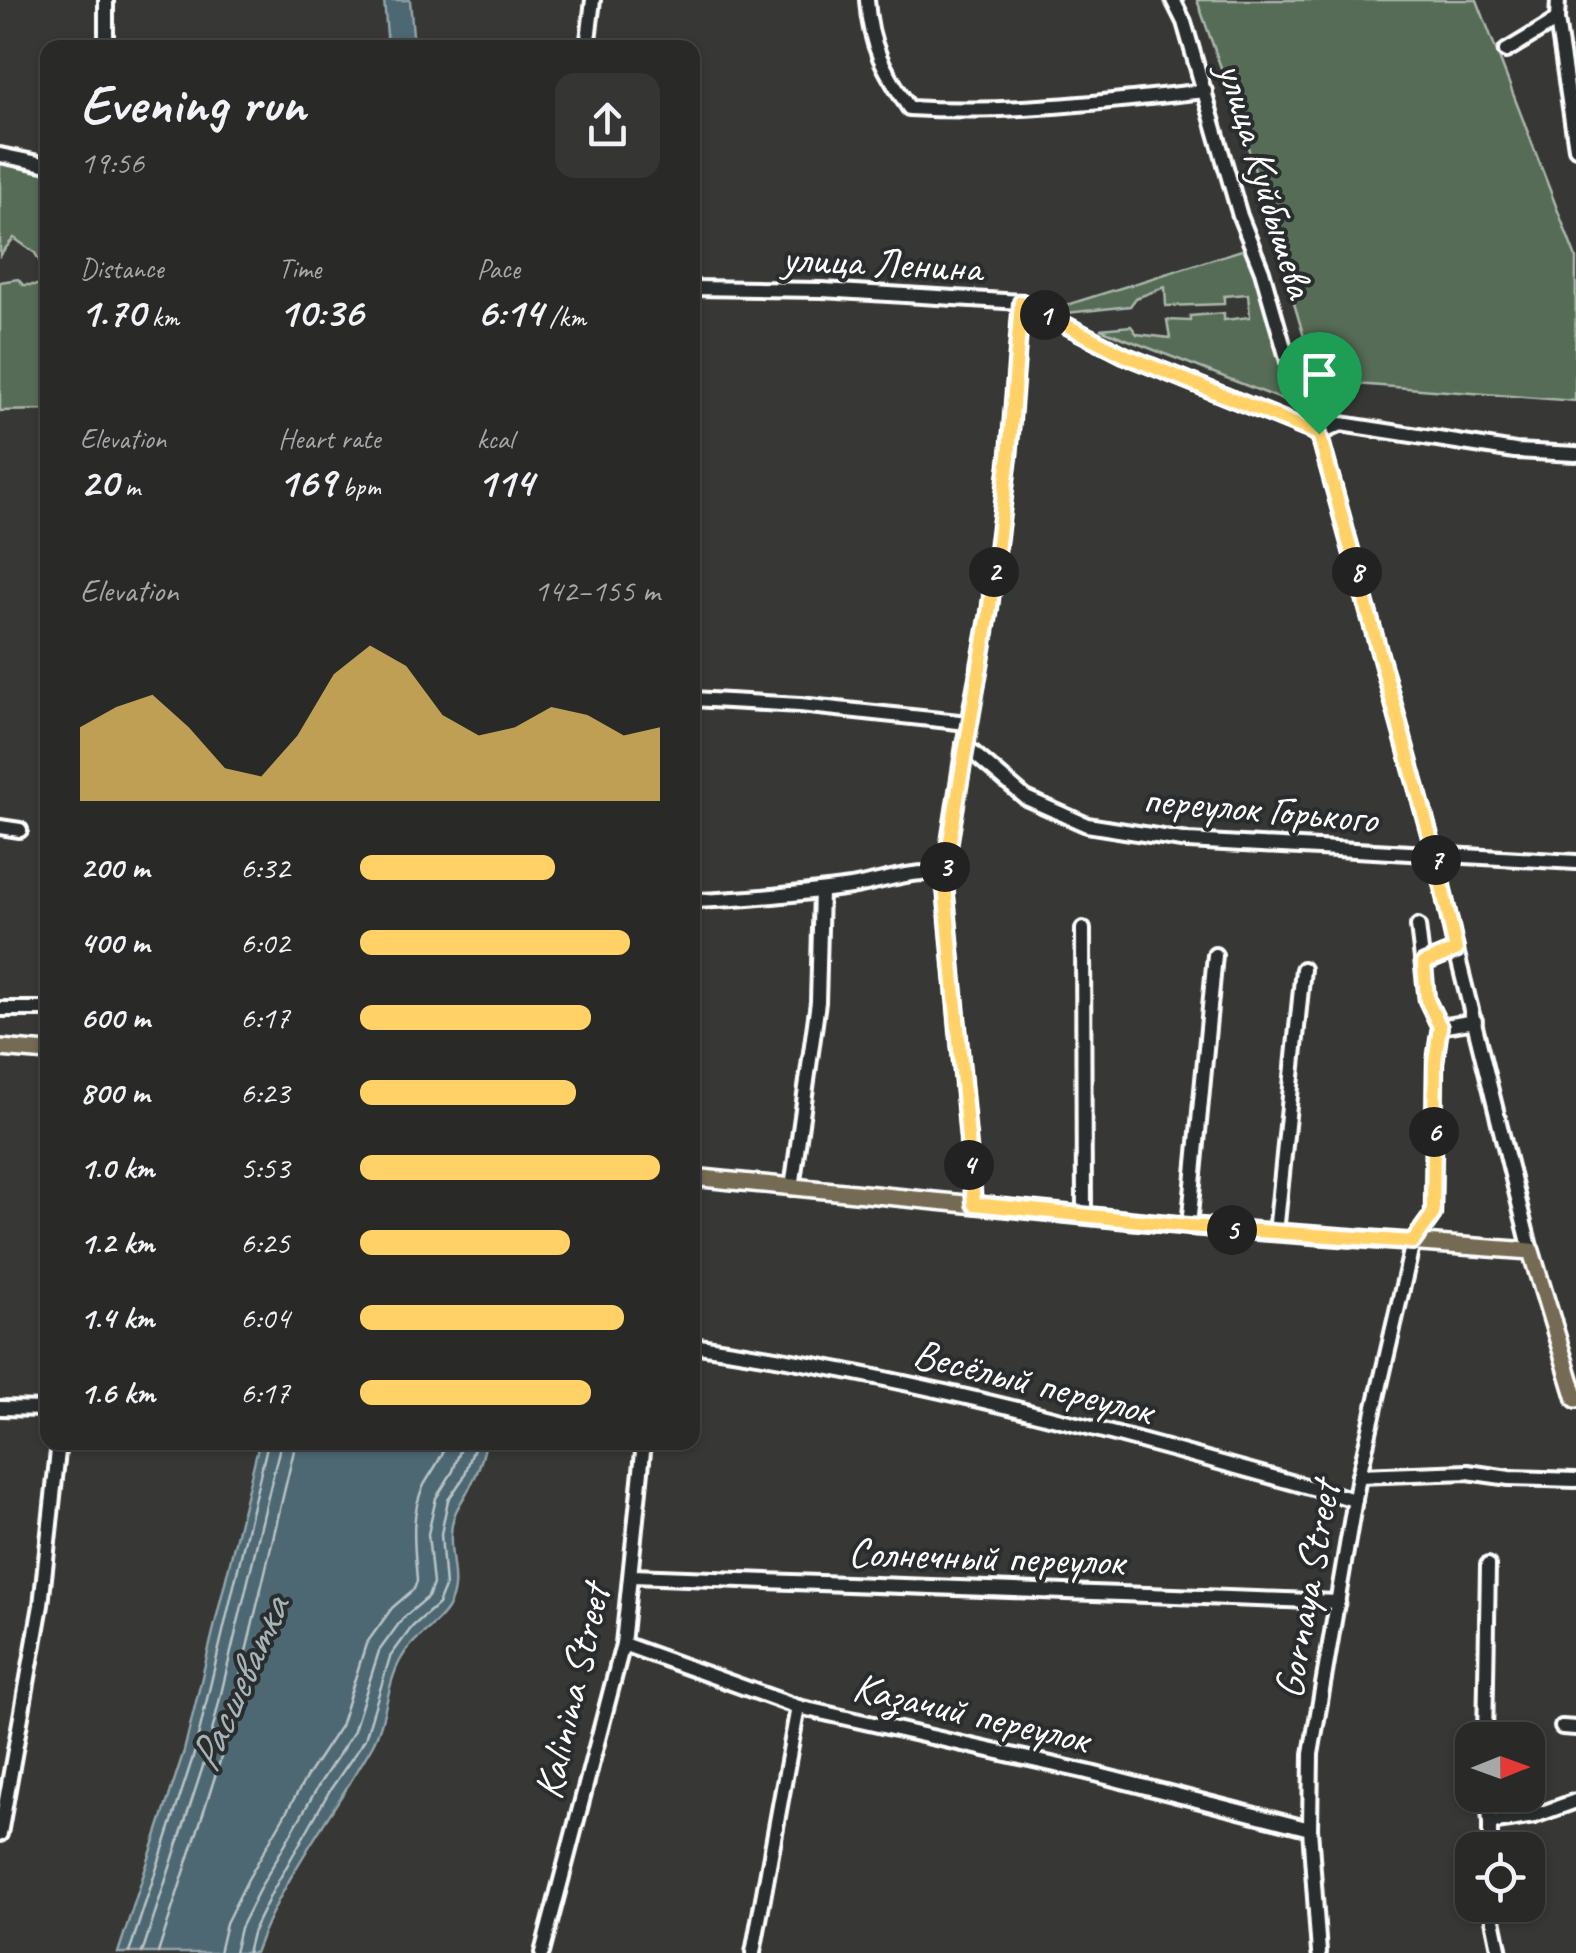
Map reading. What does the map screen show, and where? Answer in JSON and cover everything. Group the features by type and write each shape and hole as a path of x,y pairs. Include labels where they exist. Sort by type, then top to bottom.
{"main road":[{"path":"0,1048 40,1051"},
{"path":"700,1178 1189,1226 1531,1252 1576,1399"}],"street":[{"path":"106,0 106,40"},
{"path":"587,40 592,0"},
{"path":"867,0 871,38 878,57 909,108 1070,104 1205,91"},
{"name":"улица Куйбышева","path":"1174,0 1295,386 1319,434"},
{"path":"1558,0 1556,20 1576,148"},
{"path":"1506,51 1556,20"},
{"path":"0,155 40,163"},
{"name":"улица Ленина","path":"700,288 822,290 1021,302 1124,355 1319,434 1341,424 1515,451 1576,454"},
{"path":"974,1204 944,875 989,614 1021,302"},
{"path":"1319,434 1435,854 1531,1252"},
{"path":"700,699 968,722"},
{"name":"переулок Горького","path":"964,745 1026,798 1086,825 1188,840 1576,862"},
{"path":"0,827 20,830"},
{"path":"700,901 821,891 886,882 927,871 944,875"},
{"path":"792,1188 818,1002 821,891"},
{"path":"1418,926 1427,1000 1440,1027 1475,1021"},
{"path":"1083,928 1084,1216"},
{"path":"1424,963 1456,950"},
{"path":"1189,1226 1215,955"},
{"path":"1276,1233 1303,968"},
{"path":"0,1009 40,1009"},
{"name":"Gornaya Street","path":"1319,1953 1310,1829 1311,1754 1359,1476 1413,1242 1433,1214 1435,1062 1440,1027"},
{"name":"Весёлый переулок","path":"700,1346 790,1358 1053,1418 1355,1500"},
{"path":"0,1408 40,1408"},
{"path":"1,1825 41,1605 59,1450"},
{"name":"Kalinina Street","path":"542,1953 623,1644 643,1450"},
{"path":"1359,1476 1468,1472 1576,1480"},
{"path":"1486,1722 1488,1565"},
{"name":"Солнечный переулок","path":"632,1576 1338,1602"},
{"name":"Казачий переулок","path":"623,1644 798,1708 1087,1772 1310,1829"},
{"path":"754,1953 798,1708"},
{"path":"1490,1823 1534,1816 1576,1801"},
{"path":"1489,1812 1490,1832"},
{"path":"1494,1922 1500,1953"}],"green space":[{"path":"1197,0 1477,0 1576,258 1575,401 1317,381 1242,127"},
{"path":"0,157 40,166 40,262 35,253 14,238 0,255"},
{"path":"1248,248 1294,395 1290,400 1100,329 1131,326 1137,334 1170,338 1167,320 1190,321 1190,316 1224,313 1224,320 1250,317 1248,294 1224,296 1224,304 1166,306 1165,287 1136,298 1130,306 1067,313 1060,307"},
{"path":"18,279 23,285 40,285 40,410 0,411 0,282"}],"water":[{"path":"384,0 410,0 413,40 387,40"},
{"name":"Расшеватка","path":"257,1450 484,1450 452,1525 454,1591 447,1609 401,1659 372,1746 294,1872 255,1953 118,1953 184,1751"}],"route":[{"path":"1021,302 1124,355 1319,434 1435,854 1456,950 1424,963 1427,1000 1440,1027 1435,1062 1433,1214 1413,1242 1189,1226 974,1204 944,875 989,614 1009,456 1021,302"}]}
